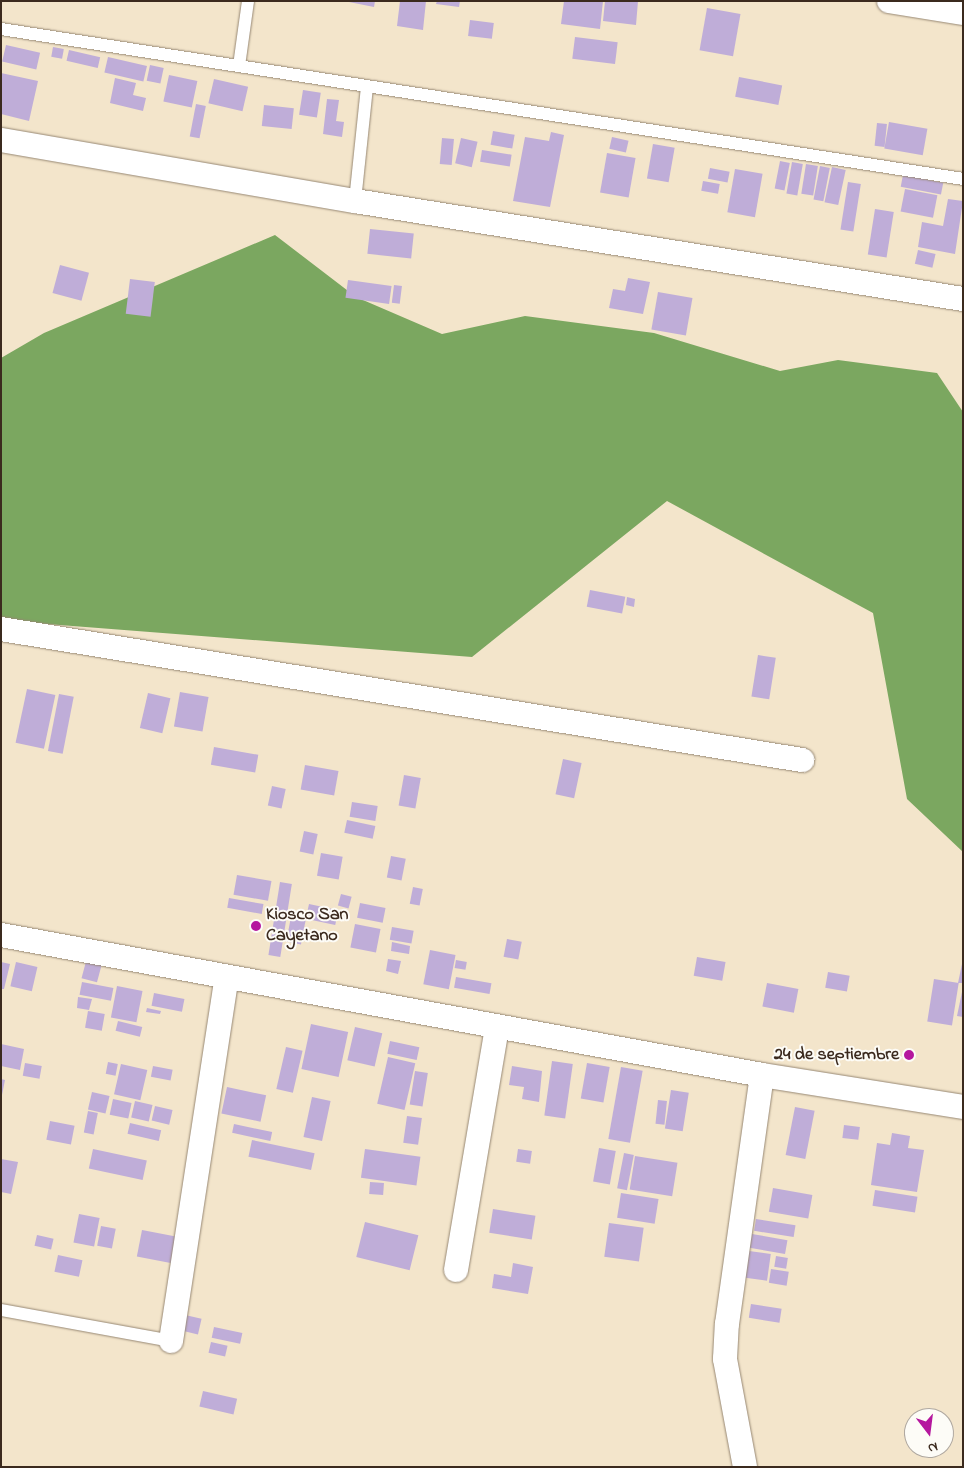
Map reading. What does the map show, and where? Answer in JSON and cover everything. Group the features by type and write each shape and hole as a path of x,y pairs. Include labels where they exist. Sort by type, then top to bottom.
{"street":[{"path":"889,1 932,5 963,13"},
{"path":"1,140 355,201 963,299"},
{"path":"1,629 802,760"},
{"path":"1,935 762,1075 963,1107"},
{"path":"171,1341 227,977"},
{"path":"456,1270 497,1027"},
{"path":"745,1467 725,1360 762,1075"}],"lane":[{"path":"239,66 248,1"},
{"path":"1,30 963,179"},
{"path":"355,201 368,87"},
{"path":"1,1310 171,1341"}],"green space":[{"path":"275,235 356,297 442,334 525,316 654,333 780,371 838,360 937,373 963,412 963,852 907,799 873,613 667,501 472,657 34,623 1,617 1,358 44,333"}],"building":[{"path":"344,1 375,1 374,7"},
{"path":"400,1 426,1 423,30 397,26"},
{"path":"437,1 460,1 459,7 436,4"},
{"path":"564,1 603,1 600,29 561,24"},
{"path":"605,1 638,1 636,25 603,21"},
{"path":"707,8 740,14 733,56 700,50"},
{"path":"470,20 494,23 492,39 468,36"},
{"path":"575,37 618,42 615,64 572,59"},
{"path":"6,45 40,53 36,69 2,62"},
{"path":"53,47 64,49 62,59 51,57"},
{"path":"69,50 100,57 98,68 67,61"},
{"path":"108,57 147,66 143,82 104,73"},
{"path":"150,65 164,68 160,84 147,81"},
{"path":"1,73 38,81 29,121 1,114"},
{"path":"169,75 197,81 192,107 163,101"},
{"path":"739,77 782,85 778,105 735,97"},
{"path":"115,78 136,83 133,95 146,98 143,111 110,103"},
{"path":"214,79 248,87 242,111 208,103"},
{"path":"303,90 321,93 317,118 299,115"},
{"path":"327,99 339,100 336,121 344,122 342,137 323,134"},
{"path":"196,104 206,106 200,138 190,136"},
{"path":"264,105 294,108 292,129 262,126"},
{"path":"889,122 927,129 923,155 884,149"},
{"path":"877,123 887,124 885,147 875,146"},
{"path":"493,131 515,135 512,149 491,145"},
{"path":"551,132 564,135 550,207 513,201 525,137 549,141"},
{"path":"612,137 629,141 626,153 609,149"},
{"path":"442,138 454,139 452,165 440,164"},
{"path":"461,138 478,142 472,167 455,163"},
{"path":"653,144 675,148 669,182 647,178"},
{"path":"482,150 512,155 510,167 480,162"},
{"path":"607,153 636,158 629,197 600,192"},
{"path":"780,161 790,163 784,190 775,188"},
{"path":"792,162 803,164 797,195 786,194"},
{"path":"806,164 818,166 813,196 801,194"},
{"path":"820,166 830,168 823,201 814,199"},
{"path":"832,167 846,170 838,205 825,202"},
{"path":"710,168 730,172 728,183 708,179"},
{"path":"735,169 763,174 755,217 727,212"},
{"path":"903,175 943,183 941,195 901,187"},
{"path":"703,181 720,184 718,194 701,191"},
{"path":"848,182 861,184 853,231 840,229"},
{"path":"905,189 937,195 933,218 901,212"},
{"path":"948,199 963,201 955,254 918,247 922,222 943,226"},
{"path":"875,209 894,212 887,257 868,254"},
{"path":"370,229 414,234 411,258 367,254"},
{"path":"918,250 936,254 932,268 915,264"},
{"path":"60,265 89,273 81,301 52,293"},
{"path":"628,278 650,282 643,314 609,308 613,289 625,291"},
{"path":"130,279 155,282 151,317 126,314"},
{"path":"348,280 392,286 389,304 345,298"},
{"path":"394,285 402,286 400,304 392,303"},
{"path":"658,292 692,298 686,336 651,329"},
{"path":"590,590 625,597 622,614 587,607"},
{"path":"627,597 635,599 634,607 626,605"},
{"path":"758,655 776,658 769,699 751,696"},
{"path":"27,689 55,695 44,749 16,743"},
{"path":"180,692 209,697 202,732 174,726"},
{"path":"148,693 170,698 162,733 140,728"},
{"path":"59,694 74,697 63,754 48,751"},
{"path":"214,747 258,755 255,773 211,765"},
{"path":"563,759 582,763 574,798 556,794"},
{"path":"305,765 338,771 334,796 301,790"},
{"path":"404,775 421,778 415,808 399,806"},
{"path":"272,786 286,789 282,808 268,806"},
{"path":"352,802 378,806 375,821 350,817"},
{"path":"347,820 375,826 373,839 344,833"},
{"path":"304,831 318,834 313,854 300,852"},
{"path":"321,853 343,857 339,879 317,876"},
{"path":"391,856 406,859 402,880 387,878"},
{"path":"237,875 271,881 268,901 234,895"},
{"path":"280,882 292,884 280,957 268,955"},
{"path":"413,887 423,889 420,906 410,904"},
{"path":"341,894 352,897 349,908 338,906"},
{"path":"229,898 263,904 262,914 227,908"},
{"path":"360,903 386,908 383,923 357,918"},
{"path":"309,904 338,910 335,925 306,919"},
{"path":"291,917 306,920 301,944 286,942"},
{"path":"355,924 381,929 376,953 350,948"},
{"path":"392,927 414,931 411,944 390,940"},
{"path":"507,939 522,942 518,960 504,957"},
{"path":"392,942 410,946 409,954 391,951"},
{"path":"430,950 456,955 449,989 423,984"},
{"path":"88,954 103,958 97,982 82,978"},
{"path":"697,957 726,962 722,981 694,976"},
{"path":"388,959 401,961 398,974 386,971"},
{"path":"456,960 467,962 465,970 455,968"},
{"path":"1,962 10,964 4,989 1,989"},
{"path":"16,962 37,967 32,991 10,986"},
{"path":"962,964 963,983 958,983"},
{"path":"828,972 850,976 847,992 825,988"},
{"path":"456,977 491,983 490,994 454,988"},
{"path":"934,979 959,983 952,1025 927,1021"},
{"path":"82,982 113,988 111,1001 80,995"},
{"path":"767,983 798,989 794,1013 762,1007"},
{"path":"117,986 143,991 136,1022 111,1017"},
{"path":"963,992 963,1017 957,1016"},
{"path":"154,993 184,999 182,1012 152,1006"},
{"path":"78,997 92,999 89,1010 77,1008"},
{"path":"147,1008 161,1011 160,1014 146,1012"},
{"path":"88,1011 105,1014 102,1031 85,1028"},
{"path":"118,1021 142,1027 140,1037 116,1031"},
{"path":"311,1024 348,1032 339,1077 301,1069"},
{"path":"355,1027 382,1033 375,1066 347,1060"},
{"path":"390,1041 419,1047 417,1060 387,1054"},
{"path":"1,1044 24,1049 20,1070 1,1066"},
{"path":"286,1047 303,1051 293,1093 276,1089"},
{"path":"388,1057 415,1063 404,1110 377,1104"},
{"path":"552,1061 573,1064 565,1118 544,1115"},
{"path":"108,1062 118,1064 116,1076 106,1074"},
{"path":"25,1063 42,1066 39,1079 23,1076"},
{"path":"587,1063 610,1067 603,1102 581,1098"},
{"path":"121,1064 147,1070 140,1100 114,1094"},
{"path":"153,1066 173,1070 171,1081 151,1077"},
{"path":"512,1066 542,1071 539,1102 522,1099 524,1087 509,1085"},
{"path":"621,1067 643,1071 630,1143 608,1139"},
{"path":"415,1071 428,1073 423,1107 410,1105"},
{"path":"1,1079 5,1080 2,1095 1,1095"},
{"path":"227,1087 266,1095 261,1122 221,1113"},
{"path":"671,1090 689,1093 683,1131 665,1129"},
{"path":"92,1092 110,1096 105,1114 88,1110"},
{"path":"312,1097 331,1101 322,1141 303,1137"},
{"path":"113,1099 132,1103 128,1119 110,1115"},
{"path":"658,1100 667,1101 664,1125 655,1124"},
{"path":"135,1101 153,1105 149,1122 131,1118"},
{"path":"155,1106 173,1110 169,1125 152,1121"},
{"path":"795,1107 815,1111 805,1159 786,1155"},
{"path":"88,1111 98,1113 94,1135 84,1133"},
{"path":"407,1116 422,1118 418,1145 403,1143"},
{"path":"50,1121 75,1126 71,1144 46,1140"},
{"path":"130,1123 161,1130 159,1141 128,1134"},
{"path":"234,1124 272,1132 270,1141 232,1133"},
{"path":"844,1125 860,1127 858,1140 842,1138"},
{"path":"892,1133 910,1136 908,1148 924,1150 917,1192 871,1185 877,1143 890,1145"},
{"path":"252,1140 315,1153 311,1170 248,1157"},
{"path":"599,1148 616,1151 610,1184 593,1181"},
{"path":"93,1149 147,1160 143,1180 89,1169"},
{"path":"365,1149 420,1157 416,1186 361,1178"},
{"path":"518,1149 532,1151 530,1164 516,1162"},
{"path":"624,1153 634,1155 627,1190 617,1188"},
{"path":"635,1156 677,1163 672,1196 630,1190"},
{"path":"1,1159 18,1162 11,1194 1,1192"},
{"path":"370,1182 384,1183 383,1195 369,1194"},
{"path":"773,1188 812,1195 808,1219 769,1212"},
{"path":"875,1190 917,1197 915,1213 872,1206"},
{"path":"621,1193 659,1199 655,1224 617,1218"},
{"path":"493,1209 535,1216 532,1239 489,1233"},
{"path":"79,1214 100,1218 94,1246 73,1242"},
{"path":"756,1219 796,1225 794,1237 754,1231"},
{"path":"365,1222 418,1235 410,1270 356,1257"},
{"path":"609,1223 644,1228 639,1262 604,1257"},
{"path":"101,1226 116,1229 112,1248 97,1246"},
{"path":"142,1230 178,1237 173,1264 137,1257"},
{"path":"752,1234 787,1240 785,1254 750,1248"},
{"path":"37,1235 54,1239 51,1250 35,1246"},
{"path":"749,1251 771,1254 767,1281 745,1278"},
{"path":"58,1255 82,1260 79,1277 54,1272"},
{"path":"776,1256 788,1258 786,1269 774,1267"},
{"path":"513,1263 533,1267 528,1294 492,1288 494,1274 511,1277"},
{"path":"771,1269 789,1272 787,1286 769,1283"},
{"path":"751,1304 782,1309 779,1323 749,1318"},
{"path":"185,1315 202,1319 198,1334 181,1331"},
{"path":"214,1327 242,1333 240,1344 212,1338"},
{"path":"211,1342 228,1346 225,1357 209,1353"},
{"path":"203,1391 237,1399 234,1414 199,1407"}],"place":[{"name":"Kiosco San Cayetano","path":"256,926"},
{"name":"24 de septiembre","path":"909,1055"}]}
